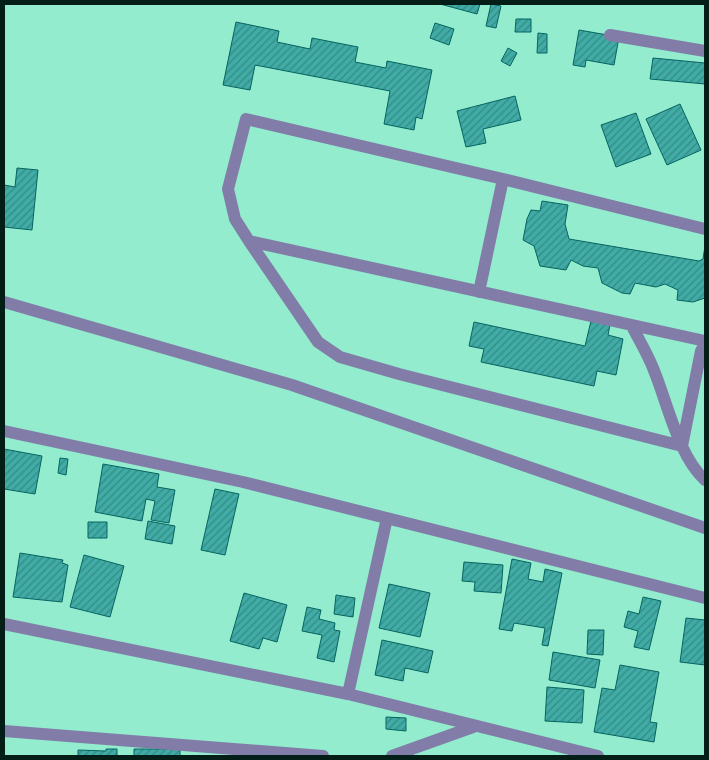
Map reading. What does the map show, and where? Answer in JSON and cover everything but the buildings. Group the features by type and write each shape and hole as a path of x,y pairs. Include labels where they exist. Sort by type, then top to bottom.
{"street":[{"path":"610,35 705,51"},
{"path":"682,446 399,374 340,357 318,342 249,241 236,219 228,189 246,120 503,179 705,230"},
{"path":"479,292 503,179"},
{"path":"249,241 705,343 701,351 682,446"},
{"path":"4,302 292,385 705,528"},
{"path":"632,326 652,366 682,446 699,475 705,480"},
{"path":"4,431 243,482 705,598"},
{"path":"348,694 387,518"},
{"path":"4,624 348,694 473,727 598,756"},
{"path":"392,756 473,727"},
{"path":"4,730 323,756"}]}
